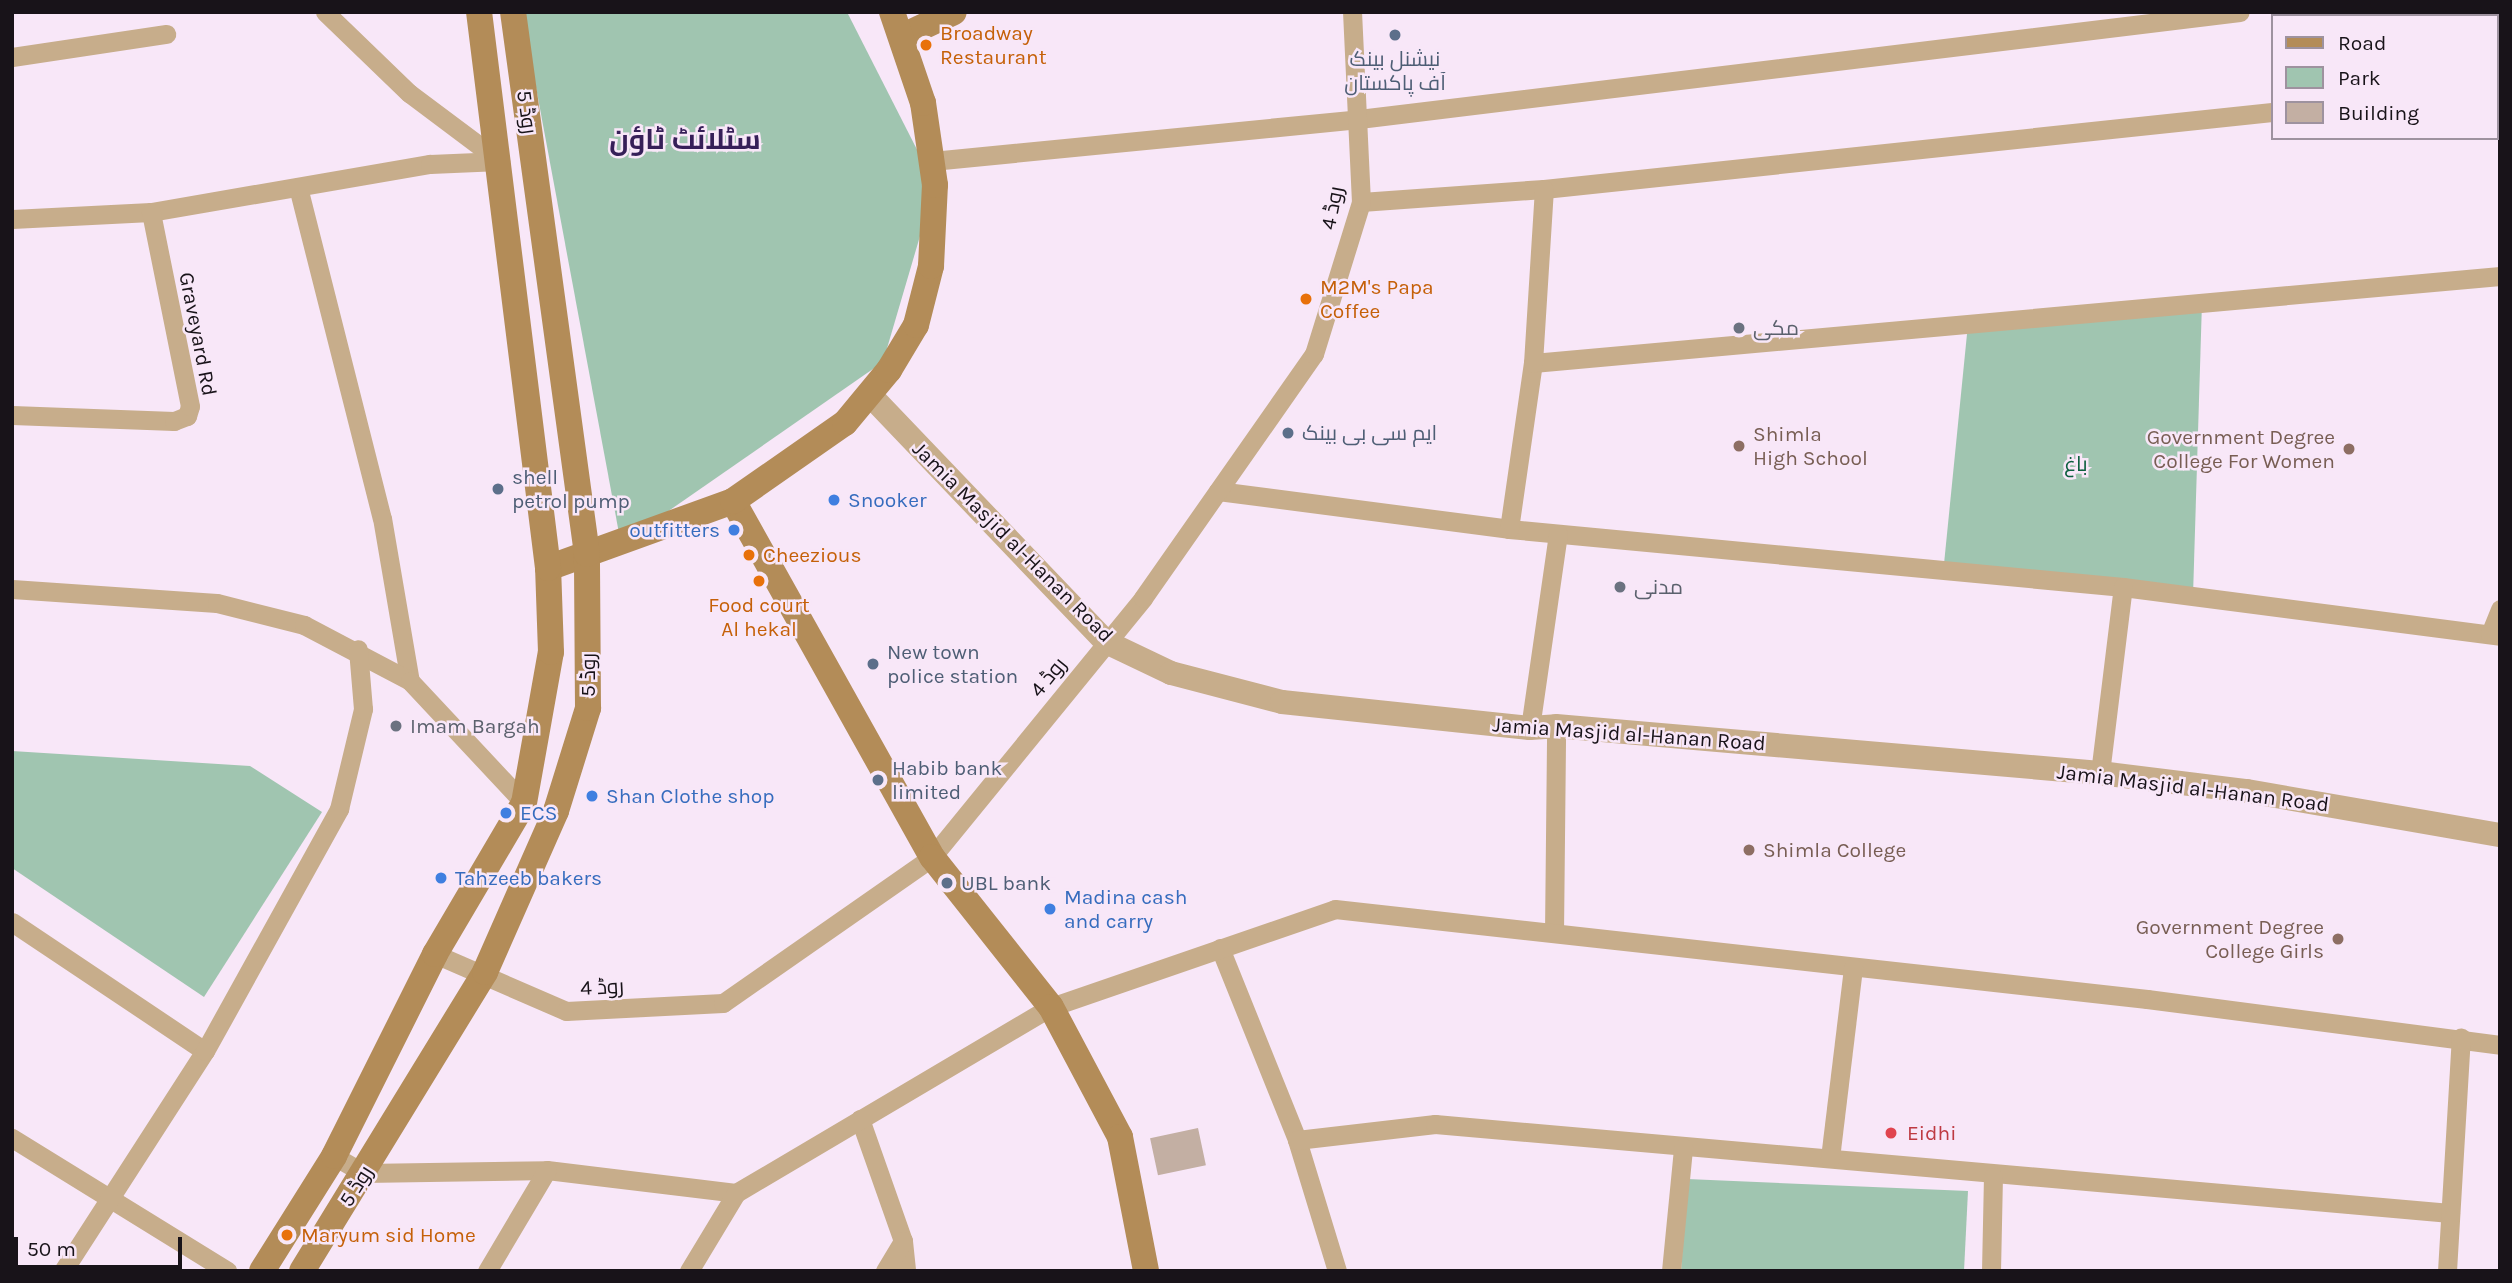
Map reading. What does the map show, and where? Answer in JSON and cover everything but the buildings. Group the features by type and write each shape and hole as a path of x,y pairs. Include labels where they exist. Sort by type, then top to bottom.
{"main road":[{"name":"روڈ 5","path":"262,1271 334,1156 435,954 524,803 551,652 548,568 500,161 479,12"},
{"name":"روڈ 5","path":"302,1271 485,972 556,811 588,708 587,554 513,12"},
{"path":"548,568 733,501 845,423 870,395 916,325 931,266 932,161 923,103 897,24 954,12"},
{"path":"733,501 932,857 1051,1007 1120,1137 1146,1271"}],"street":[{"path":"325,12 409,93 500,161"},
{"name":"روڈ 4","path":"435,954 485,972 566,1011 723,1003 932,857 1106,642 1218,491 1314,354 1361,202 1352,12"},
{"path":"932,161 1359,119 2240,12"},
{"path":"12,57 166,34"},
{"path":"1361,202 1544,189 2270,112"},
{"path":"12,219 151,212 430,164 500,161"},
{"path":"298,187 382,518 410,681"},
{"path":"1509,529 1533,363 1544,189"},
{"name":"Graveyard Rd","path":"12,415 174,421 187,416 190,406 151,212"},
{"path":"1533,363 2500,276"},
{"name":"Jamia Masjid al-Hanan Road","path":"870,395 1106,642 1171,673 1282,702 1530,728 1556,726 2100,773 2247,791 2500,835"},
{"path":"1218,491 1509,529 2123,587 2495,635 2500,609"},
{"path":"1530,728 1558,534"},
{"path":"2100,773 2123,587"},
{"path":"12,589 217,603 304,625 358,649 410,681 524,803"},
{"path":"63,1271 111,1201 205,1051 339,809 363,709 358,649"},
{"path":"1555,933 1556,726"},
{"path":"689,1271 736,1193 1051,1007 1335,909 2461,1037 2500,1045"},
{"path":"12,922 205,1051"},
{"path":"1220,948 1297,1140 1337,1271"},
{"path":"1830,1158 1853,967"},
{"path":"2447,1271 2461,1037"},
{"path":"860,1119 903,1241 906,1271"},
{"path":"1297,1140 1435,1124 1683,1148 1830,1158 1993,1177 2450,1213"},
{"path":"12,1138 227,1271"},
{"path":"1671,1271 1683,1148"},
{"path":"334,1156 364,1173 547,1170 736,1193"},
{"path":"487,1271 547,1170"},
{"path":"1991,1271 1993,1177"},
{"path":"885,1271 903,1241"}],"green space":[{"path":"522,12 847,12 935,185 883,362 621,544"},
{"name":"باغ","path":"2202,302 2193,596 1943,574 1968,324"},
{"path":"12,751 250,766 322,812 204,997 12,868"},
{"path":"1687,1179 1968,1191 1964,1271 1681,1271"}],"place":[{"name":"نیشنل بینک آف پاکستان","path":"1395,35"},
{"name":"Broadway Restaurant","path":"926,45"},
{"name":"M2M's Papa Coffee","path":"1306,299"},
{"name":"مکی","path":"1739,328"},
{"name":"ایم سی بی بینک","path":"1288,433"},
{"name":"Shimla High School","path":"1739,446"},
{"name":"Government Degree College For Women","path":"2349,449"},
{"name":"shell petrol pump","path":"498,489"},
{"name":"Snooker","path":"834,500"},
{"name":"outfitters","path":"734,530"},
{"name":"Cheezious","path":"749,555"},
{"name":"Food court Al hekal","path":"759,581"},
{"name":"مدنی","path":"1620,587"},
{"name":"New town police station","path":"873,664"},
{"name":"Imam Bargah","path":"396,726"},
{"name":"Habib bank limited","path":"878,780"},
{"name":"Shan Clothe shop","path":"592,796"},
{"name":"ECS","path":"506,813"},
{"name":"Shimla College","path":"1749,850"},
{"name":"Tahzeeb bakers","path":"441,878"},
{"name":"UBL bank","path":"947,883"},
{"name":"Madina cash and carry","path":"1050,909"},
{"name":"Government Degree College Girls","path":"2338,939"},
{"name":"Eidhi","path":"1891,1133"},
{"name":"Maryum sid Home","path":"287,1235"}],"district":[{"name":"سٹلائٹ ٹاؤن","path":"685,140"}]}
